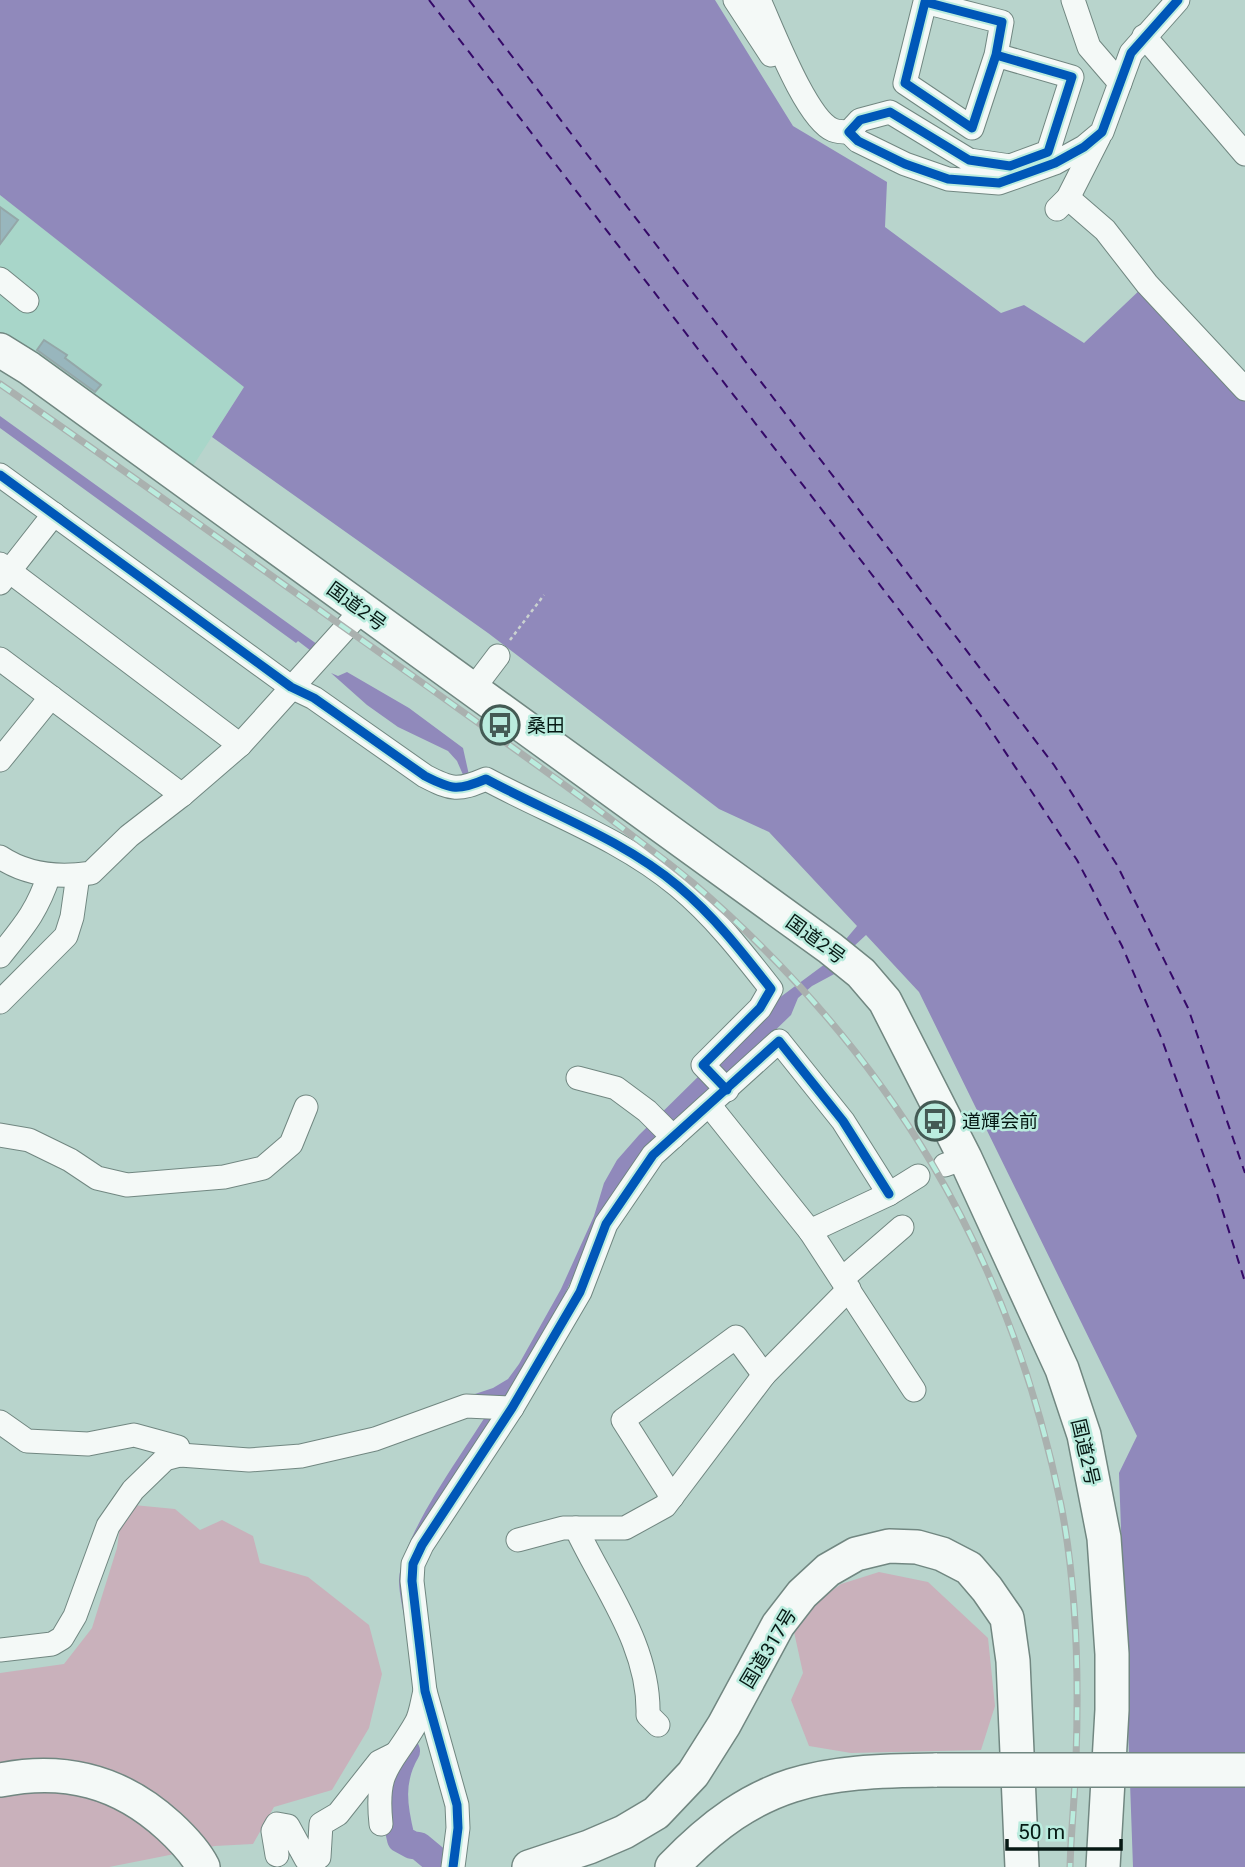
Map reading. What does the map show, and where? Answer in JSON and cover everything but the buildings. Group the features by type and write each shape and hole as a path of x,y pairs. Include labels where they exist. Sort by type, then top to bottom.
{"highway":[{"name":"国道2号","path":"0,350 29,368 839,954 885,1001 955,1161 1062,1369 1084,1435 1104,1538 1112,1654 1112,1710 1102,1867"},
{"name":"国道317号","path":"529,1867 589,1847 624,1832 656,1813 693,1774 724,1725 778,1625 802,1594 828,1570 856,1554 889,1546 917,1547 942,1554 969,1568 1007,1618 1013,1661 1021,1861"},
{"path":"672,1867 721,1821 749,1803 779,1788 846,1773 937,1770 1245,1770"},
{"path":"0,1780 47,1774 101,1783 138,1800 160,1818 180,1836 203,1867"}],"street":[{"path":"735,0 786,78 793,74"},
{"path":"758,0 816,116 833,130 849,132 858,141 905,164 948,180 999,183 1055,163 1084,147 1102,132"},
{"path":"1073,0 1089,47 1120,83"},
{"path":"1178,0 1131,53 1102,132 1063,204 1105,230 1147,284 1245,388"},
{"path":"925,2 1002,22 996,55 972,128 905,83 925,2"},
{"path":"1144,36 1245,154"},
{"path":"849,132 860,120 890,112 969,160 1010,166 1048,152 1072,77 996,55"},
{"path":"0,279 27,301"},
{"path":"0,475 291,687 314,698 425,776 441,784 463,789 486,779 623,848 677,884 721,925 771,989 760,1007 703,1065 727,1090"},
{"path":"54,514 3,573 240,745"},
{"path":"0,857 16,868 49,875 91,873 129,836 240,745 362,610"},
{"path":"473,689 498,656"},
{"path":"0,659 182,795"},
{"path":"0,760 51,697"},
{"path":"0,1002 66,936 72,917 78,874"},
{"path":"0,956 41,901 49,875"},
{"path":"453,1867 458,1828 457,1805 425,1691 412,1581 413,1564 501,1408 580,1292 606,1224 653,1155 779,1041 843,1121 889,1194"},
{"path":"578,1078 616,1088 647,1111 673,1137"},
{"path":"710,1106 810,1231 914,1390"},
{"path":"0,1135 29,1140 70,1160 97,1178 127,1185 224,1177 263,1168 291,1144 306,1107"},
{"path":"810,1231 889,1194 918,1175"},
{"path":"518,1540 563,1528 625,1528 665,1506 764,1375 845,1284 901,1227"},
{"path":"672,1497 623,1420 736,1337 764,1375"},
{"path":"0,1650 52,1644 62,1638 75,1616 108,1526 133,1490 165,1459 180,1455 249,1460 301,1456 375,1439 466,1406 501,1408"},
{"path":"0,1422 27,1441 88,1444 134,1435 178,1447 180,1455"},
{"path":"576,1528 625,1620 644,1670 649,1697 648,1715 658,1725"},
{"path":"381,1824 380,1785 386,1767 417,1721 425,1691"},
{"path":"277,1855 273,1831 277,1824 288,1826 306,1859 319,1857 321,1824 338,1814 379,1762 395,1754"}],"path":[{"path":"498,656 544,595"}],"shaded area":[{"path":"0,0 715,0 793,126 887,182 885,227 1001,313 1024,305 1084,343 1143,287 1245,398 1245,1867 1133,1867 1119,1473 1137,1436 919,992 866,935 852,948 838,972 812,986 798,998 791,1015 727,1077 596,1227 552,1322 527,1368 442,1498 406,1628 399,1586 402,1562 434,1496 485,1417 469,1396 493,1388 508,1379 519,1364 561,1289 594,1216 604,1183 617,1160 775,1001 825,964 857,926 769,832 719,809 488,633 212,437 244,387 0,195"},
{"path":"0,195 244,387 191,469 0,338"},
{"path":"0,416 321,647 315,654 298,641 296,643 0,428"},
{"path":"347,672 409,708 463,748 469,775 464,777 457,761 448,751 398,727 367,705 331,673 338,676"},
{"path":"123,1504 175,1509 200,1530 222,1520 253,1536 260,1563 308,1577 369,1625 382,1674 369,1728 332,1790 274,1807 253,1844 215,1846 109,1867 0,1867 0,1673 64,1664 92,1628 117,1548"},
{"path":"879,1572 928,1582 988,1638 995,1706 981,1750 851,1753 809,1746 791,1700 803,1673 794,1632 804,1611 841,1584"}],"waterway":[{"path":"406,1751 397,1772 394,1794 401,1839 419,1846 437,1861 437,1867"}],"ferry route":[{"path":"429,0 984,720 1077,860 1122,946 1161,1037 1215,1187 1245,1282"},
{"path":"469,0 1054,765 1117,865 1188,1008 1245,1173"}],"railway":[{"path":"0,384 513,748 672,866 763,948 826,1016 882,1087 931,1162 973,1241 1009,1324 1038,1412 1061,1505 1071,1567 1077,1663 1076,1759 1070,1867"}],"cycle path":[{"path":"996,55 972,128 905,83 925,2 1002,22 996,55 1072,77 1048,152 1010,166 969,160 890,112 860,120 849,132 858,141 905,164 948,179 999,183 1055,163 1084,147 1102,132 1131,53 1178,0"},
{"path":"0,475 291,687 314,698 425,776 455,787 468,786 486,779 609,840 678,886 716,922 771,989 760,1008 703,1065 727,1090"},
{"path":"453,1867 458,1828 457,1805 425,1691 412,1581 413,1564 422,1545 512,1408 580,1292 606,1224 653,1155 779,1041 843,1121 889,1194"}],"place":[{"name":"桑田","path":"500,725"},
{"name":"道輝会前","path":"935,1121"}]}
